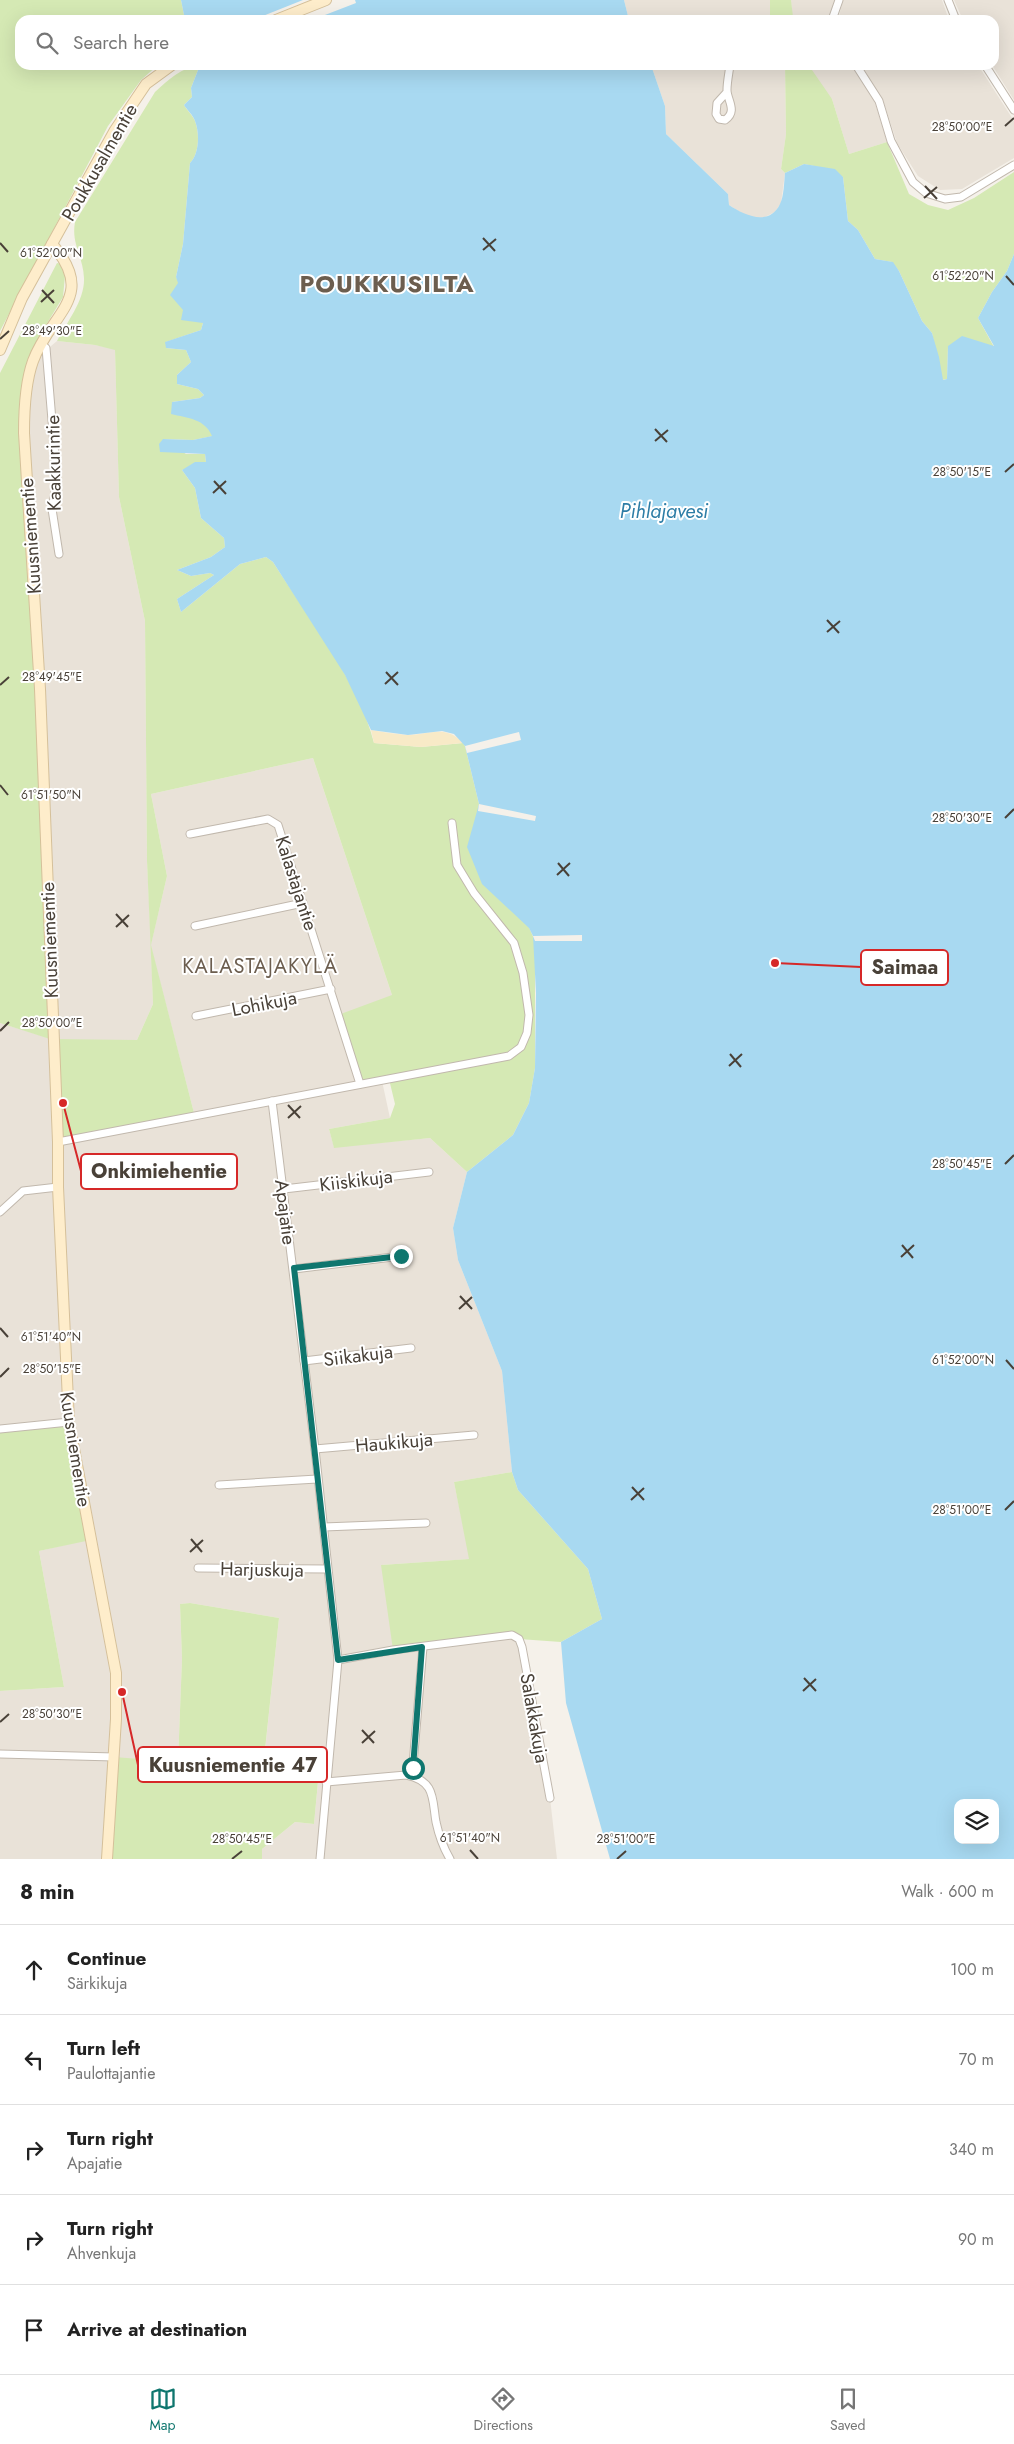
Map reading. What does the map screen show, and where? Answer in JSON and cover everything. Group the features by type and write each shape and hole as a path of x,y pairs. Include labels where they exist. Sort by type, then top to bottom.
{"street":[{"path":"288,15 326,0"},
{"path":"834,15 838,0"},
{"path":"948,0 954,15"},
{"name":"Poukkusalmentie","path":"0,350 22,298 115,130 146,84 165,70"},
{"path":"726,92 729,70"},
{"path":"859,70 879,101 892,141 913,182 926,193 945,200 961,197 1014,165"},
{"path":"988,70 1014,110"},
{"name":"Kuusniementie","path":"52,244 66,261 73,282 71,296 32,362 26,392 24,433 40,689 58,1142 58,1187 69,1422 116,1673 114,1757 107,1859"},
{"name":"Kaakkurintie","path":"41,344 46,348 48,368 57,480 52,509 59,554"},
{"name":"Kalastajantie","path":"190,834 268,819 278,825 360,1084"},
{"path":"58,1142 509,1056 521,1047 527,1033 529,1015 523,973 514,943 474,893 457,865 452,823"},
{"path":"195,926 303,903"},
{"name":"Lohikuja","path":"196,1016 331,989"},
{"name":"Apajatie","path":"272,1101 294,1268 338,1660 320,1859"},
{"name":"Kiiskikuja","path":"284,1189 429,1172"},
{"path":"0,1212 22,1191 58,1187"},
{"path":"294,1268 401,1256"},
{"name":"Siikakuja","path":"304,1361 411,1348"},
{"path":"0,1429 69,1422"},
{"name":"Haukikuja","path":"315,1449 474,1435"},
{"path":"219,1485 317,1479"},
{"path":"324,1527 426,1523"},
{"name":"Harjuskuja","path":"198,1568 327,1569"},
{"name":"Salakkakuja","path":"422,1647 512,1635 519,1639 550,1798"},
{"path":"338,1660 422,1647 412,1776"},
{"path":"0,1754 114,1757"},
{"path":"326,1782 412,1776 427,1785 433,1794 439,1835 450,1859"}],"shaded area":[{"path":"624,0 770,0 770,15 628,15"},
{"path":"791,0 835,0 830,15 792,15"},
{"path":"843,0 942,0 947,15 839,15"},
{"path":"954,0 1014,0 1014,100 995,70 999,70 999,15 961,15"},
{"path":"653,70 785,70 786,134 781,169 785,173 781,203 775,212 763,218 746,216 729,205 728,194 666,134 665,106"},
{"path":"795,70 855,70 875,103 887,142 849,154 832,99"},
{"path":"864,70 981,70 1014,121 1014,158 962,189 940,190 918,176 897,143 883,100"},
{"path":"57,341 115,349 119,497 145,621 147,861 151,944 167,876 151,794 313,758 392,995 382,1081 390,1118 329,1129 334,1147 430,1138 467,1172 453,1228 458,1260 502,1371 512,1472 454,1482 470,1559 381,1565 519,1639 550,1798 557,1859 262,1859 262,1849 295,1822 314,1824 319,1772 276,1771 264,1760 279,1618 190,1603 180,1604 182,1659 178,1762 107,1859 0,1859 0,1691 64,1687 39,1551 86,1540 0,1429 0,1023 52,1039 24,433 32,362","holes":["151,947 194,1113 53,1040 137,1040 153,1004"]}],"green space":[{"path":"0,0 181,0 184,15 15,15 15,70 152,70 141,80 108,126 0,331"},
{"path":"770,0 791,0 793,15 770,15"},
{"path":"198,70 191,88 192,97 184,105 195,121 198,132 198,144 190,163 183,244 176,277 203,323 201,330 166,342 166,348 186,350 191,362 177,375 177,384 198,389 204,395 200,398 172,402 205,425 213,436 193,440 163,439 186,454 205,454 206,462 182,470 195,488 201,518 224,538 225,547 211,557 177,570 191,576 210,573 214,575 177,599 181,612 240,564 266,557 273,562 331,650 357,697 374,743 421,747 463,743 465,746 479,804 478,811 535,941 535,1068 529,1103 513,1135 467,1172 430,1138 334,1148 329,1129 390,1118 395,1104 389,1079 360,1084 338,1015 392,995 313,758 151,794 167,876 151,945 194,1113 58,1142 53,1040 0,1023 0,373 57,263 62,264 65,276 63,297 43,330 27,368 25,401 53,1039 137,1040 153,1004 147,861 145,621 119,497 115,350 95,345 57,341 79,303 84,286 82,263 74,230 75,222 155,92 181,71"},
{"path":"785,70 812,70 832,99 849,154 887,142 909,194 928,205 948,210 974,198 1014,172 1014,254 1007,271 992,292 978,318 994,347 948,346 947,379 942,380 932,333 922,321 899,271 892,262 875,259 858,230 848,221 843,177 819,167 804,164 785,173 781,169 786,134"},
{"path":"66,1425 86,1541 39,1551 64,1687 0,1691 0,1429"},
{"path":"512,1472 518,1490 588,1569 602,1619 561,1642 519,1639 512,1635 393,1650 381,1565 469,1559 454,1482"},
{"path":"190,1603 279,1618 264,1759 276,1771 319,1771 314,1824 295,1822 262,1849 262,1859 107,1859 114,1757 178,1762 182,1659 180,1604"}],"sand":[{"path":"371,730 407,735 443,732 456,737 463,743 421,747 374,743"}],"water":[{"path":"181,0 303,0 266,15 184,15"},
{"path":"355,0 624,0 628,15 325,15 356,3"},
{"name":"Pihlajavesi","path":"198,70 653,70 665,106 666,134 728,194 729,205 735,209 756,217 770,215 780,204 784,189 785,173 804,164 835,169 843,177 848,221 858,230 875,259 893,262 899,271 922,321 932,333 943,380 947,379 948,346 962,336 994,346 978,318 992,292 1007,271 1014,254 1014,1859 610,1859 566,1703 561,1642 602,1619 588,1569 518,1490 512,1472 502,1371 458,1260 453,1228 467,1172 513,1135 529,1103 535,1068 536,993 533,936 529,928 482,884 467,847 479,804 465,746 454,734 442,731 408,735 371,730 345,675 273,562 266,557 240,564 181,612 177,599 214,575 210,573 191,576 177,570 211,557 225,547 224,538 201,518 195,488 182,470 195,462 206,462 205,454 160,452 159,444 163,439 193,440 212,436 209,430 200,423 190,418 171,414 172,402 200,398 204,395 198,389 177,384 177,375 191,362 186,350 166,348 165,342 201,330 203,323 181,320 183,310 170,295 178,283 176,277 183,244 190,163 198,144 198,132 195,121 184,105 192,97 191,88"}],"pier":[{"path":"519,732 521,740 467,753 465,746"},
{"path":"479,804 536,816 535,821 478,811"},
{"path":"582,935 582,941 535,941 533,936"}],"place":[{"name":"Saimaa","path":"775,963"},
{"name":"Onkimiehentie","path":"63,1103"},
{"name":"Kuusniementie 47","path":"122,1692"}],"district":[{"name":"POUKKUSILTA","path":"387,284"},
{"name":"KALASTAJAKYLÄ","path":"260,966"}],"route":[{"path":"401,1256 294,1268 338,1660 422,1647 413,1768"}]}
